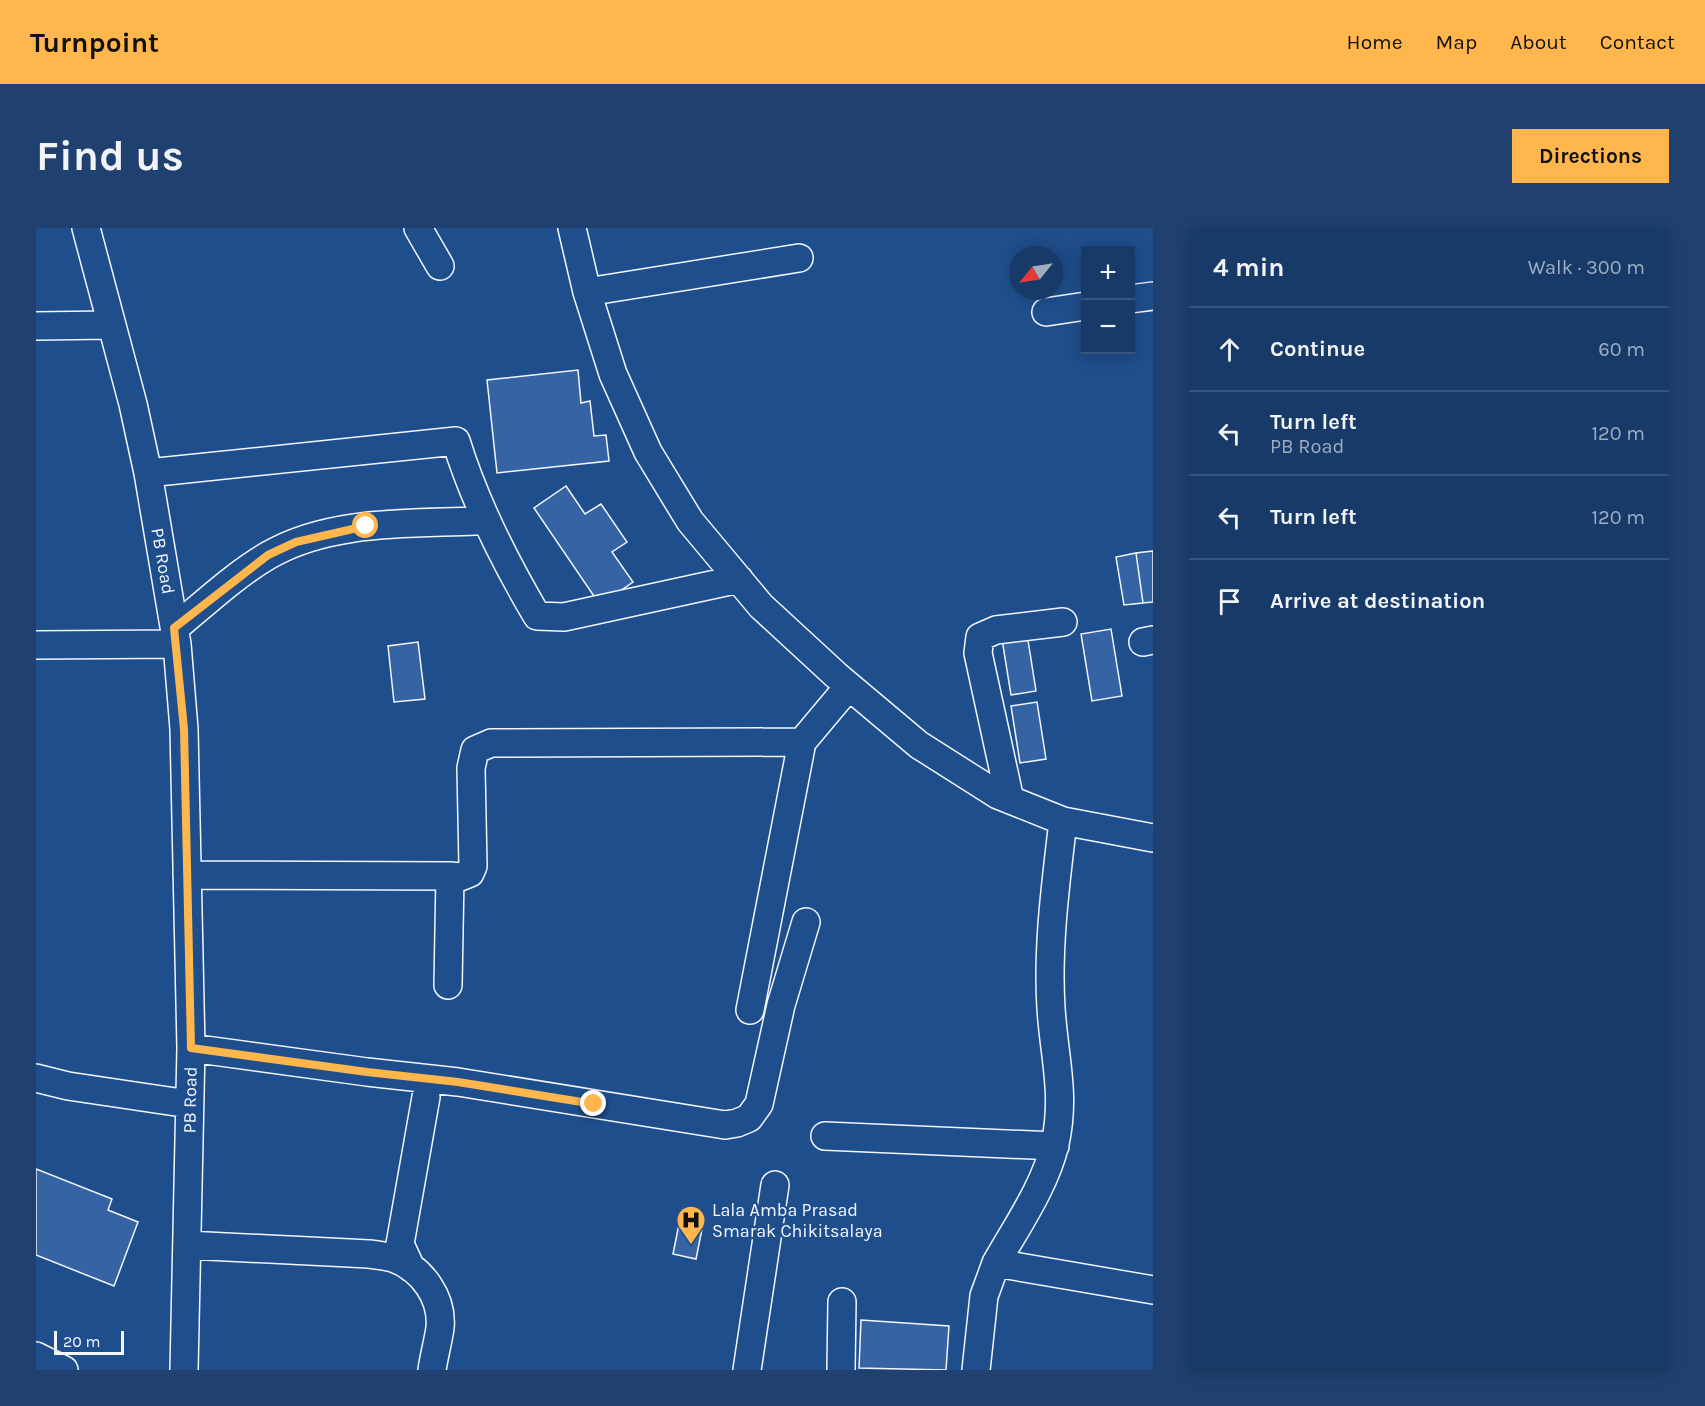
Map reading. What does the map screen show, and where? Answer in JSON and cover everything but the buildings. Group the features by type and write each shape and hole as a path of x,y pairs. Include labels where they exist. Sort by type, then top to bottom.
{"street":[{"name":"PB Road","path":"86,228 133,405 148,473 176,636 184,729 191,1048 184,1370"},
{"path":"418,228 440,266"},
{"path":"572,228 586,292 614,374 648,453 690,521 761,606 849,686 919,745 998,795 1063,821 1153,838"},
{"path":"586,292 799,258"},
{"path":"1135,298 1153,296"},
{"path":"1046,312 1081,307"},
{"path":"36,326 110,325"},
{"path":"148,473 456,441 467,476 489,530 537,616 564,617 739,579"},
{"path":"36,645 176,636 268,555 296,542 366,526 475,521"},
{"path":"1010,800 978,653 978,643 980,637 996,630 1063,622"},
{"path":"750,1010 802,742 849,686"},
{"path":"187,875 460,877 470,873 473,866 471,768 475,750 491,744 802,742"},
{"path":"976,1370 984,1296 996,1263 1039,1185 1054,1146 1061,1086 1051,1009 1050,965 1063,821"},
{"path":"448,985 450,876"},
{"path":"191,1048 458,1082 725,1125 737,1123 749,1118 759,1104 781,1005 806,922"},
{"path":"36,1078 68,1086 189,1104"},
{"path":"411,1268 400,1244 426,1097"},
{"path":"825,1136 1054,1146"},
{"path":"747,1370 775,1185"},
{"path":"187,1245 369,1254 394,1259 411,1268 429,1285 439,1305 440,1326 432,1370"},
{"path":"996,1263 1153,1290"},
{"path":"842,1302 842,1370"},
{"path":"36,1356 64,1370"}],"place":[{"name":"Lala Amba Prasad Smarak Chikitsalaya","path":"691,1246"}],"route":[{"path":"366,526 296,542 268,555 174,628 184,729 191,1048 458,1082 594,1104"}]}
